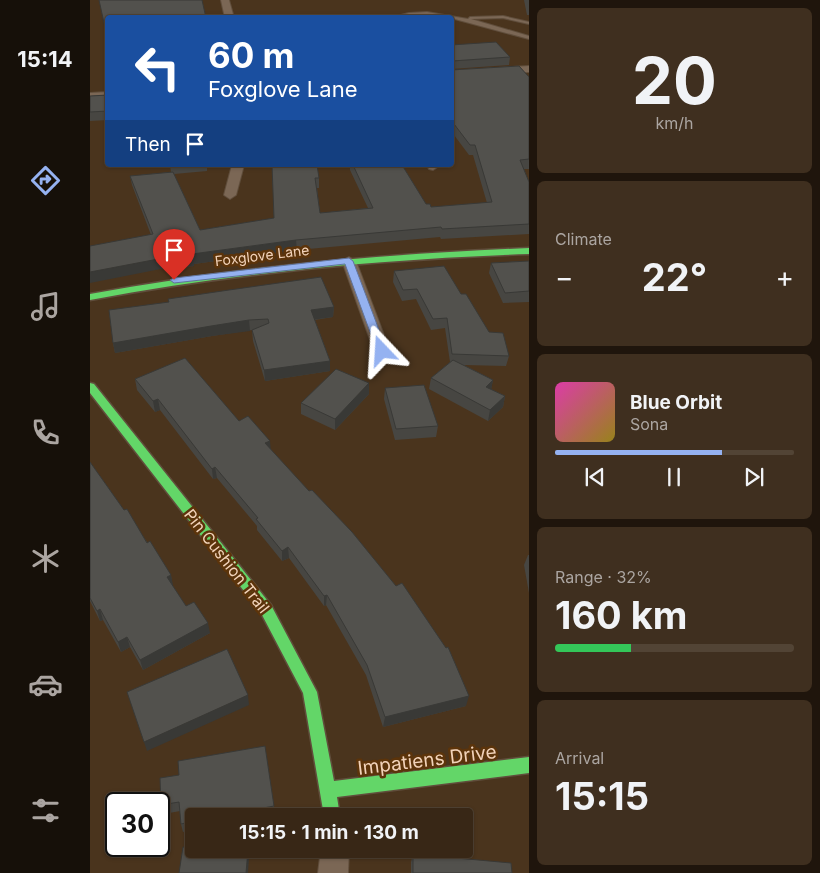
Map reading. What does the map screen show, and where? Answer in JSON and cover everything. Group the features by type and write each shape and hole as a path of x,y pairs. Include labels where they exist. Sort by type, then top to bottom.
{"street":[{"path":"225,0 229,15"},
{"path":"454,74 529,69"},
{"path":"90,96 105,94"},
{"path":"230,195 237,167"},
{"name":"Foxglove Lane","path":"90,297 155,283 349,261 529,251"},
{"path":"349,261 382,351"},
{"name":"Pin Cushion Trail","path":"90,386 266,609 310,692 331,808"},
{"name":"Impatiens Drive","path":"329,790 529,765"},
{"path":"333,873 334,858"}],"lane":[{"path":"409,15 421,13 439,15"},
{"path":"454,17 504,17 529,23"},
{"path":"467,18 529,38"}],"building":[{"path":"99,0 202,0 205,15 105,15 105,27"},
{"path":"496,42 510,57 454,61 454,45"},
{"path":"519,66 529,77 529,159 520,160 529,182 529,224 442,229 441,227 296,240 192,254 193,256 175,258 174,256 90,272 90,246 153,234 130,176 173,172 200,230 274,218 272,167 317,167 319,178 315,178 320,213 373,208 354,167 403,167 426,204 430,204 431,207 492,202 475,145 470,145 454,124 454,70"},
{"path":"105,95 105,111 90,112 90,96"},
{"path":"529,261 529,291 505,293 491,263"},
{"path":"444,266 461,294 466,294 489,332 503,333 509,356 452,354 447,318 433,319 417,289 403,290 394,271"},
{"path":"321,277 334,307 311,310 330,361 264,370 252,330 269,323 268,319 249,320 113,343 109,310 169,302 168,299"},
{"path":"185,358 239,421 248,416 270,441 265,443 309,491 312,490 352,532 396,586 402,583 446,648 448,647 469,696 385,717 367,665 327,595 324,596 288,547 282,551 256,519 258,518 215,467 212,469 158,399 153,401 135,379"},
{"path":"453,360 493,380 486,387 505,396 490,410 431,378"},
{"path":"336,369 369,383 335,419 301,403"},
{"path":"424,385 438,426 396,429 385,388"},
{"path":"90,462 124,510 127,509 147,543 150,541 171,575 167,577 186,606 194,602 208,623 140,660 127,637 118,642 100,609 97,611 90,598"},
{"path":"227,649 248,695 144,742 127,692"},
{"path":"265,746 274,806 263,808 185,808 185,823 181,824 179,802 170,804 170,792 161,792 160,778 179,775 178,761"},
{"path":"183,847 185,847 185,858 247,858 246,873 179,873"},
{"path":"413,858 457,858 511,863 512,873 413,873"}],"traffic: fast":[{"path":"90,297 199,278 308,265 418,256 529,251"},
{"path":"90,386 266,609 310,692 331,808"},
{"path":"329,790 529,765"}],"route":[{"path":"174,280 349,261 382,351"}]}
